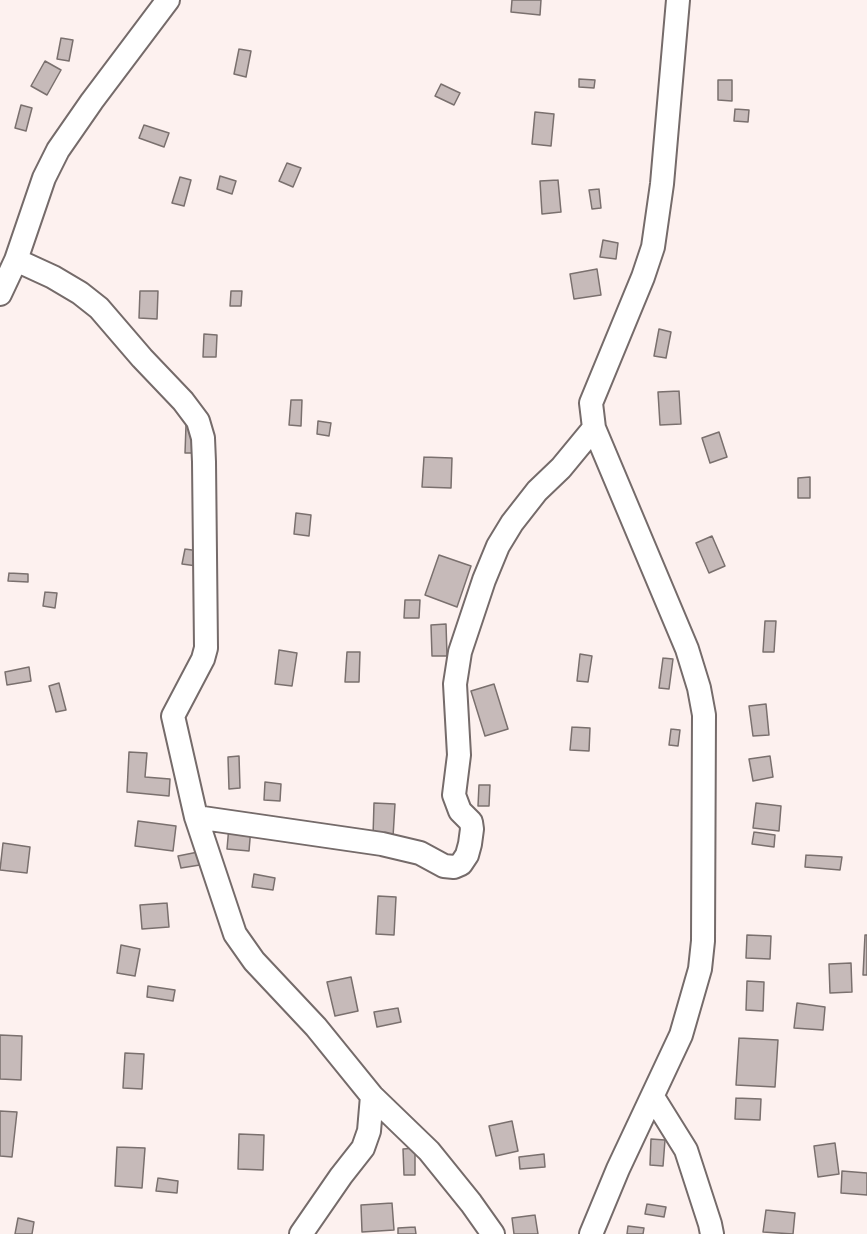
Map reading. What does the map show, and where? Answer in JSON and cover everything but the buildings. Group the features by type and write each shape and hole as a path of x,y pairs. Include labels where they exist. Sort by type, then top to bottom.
{"street":[{"path":"0,294 16,260 44,178 58,150 168,0"},
{"path":"591,1234 618,1169 681,1035 700,969 704,846 704,715 687,649 594,428 591,403 653,247 662,184 678,0"},
{"path":"16,260 71,288 99,308 183,401 198,421 203,438 204,462 206,648 203,659 173,716 196,817 235,934 254,961 316,1027 372,1096 429,1151 493,1234"},
{"path":"196,817 382,844 420,853 444,867 458,866 467,855 472,829 471,822 460,811 454,795 459,755 455,684 460,652 498,546 512,523 537,491 561,468 594,428"},
{"path":"301,1234 363,1148 369,1131 372,1096"},
{"path":"653,1097 686,1150 712,1234"}]}
